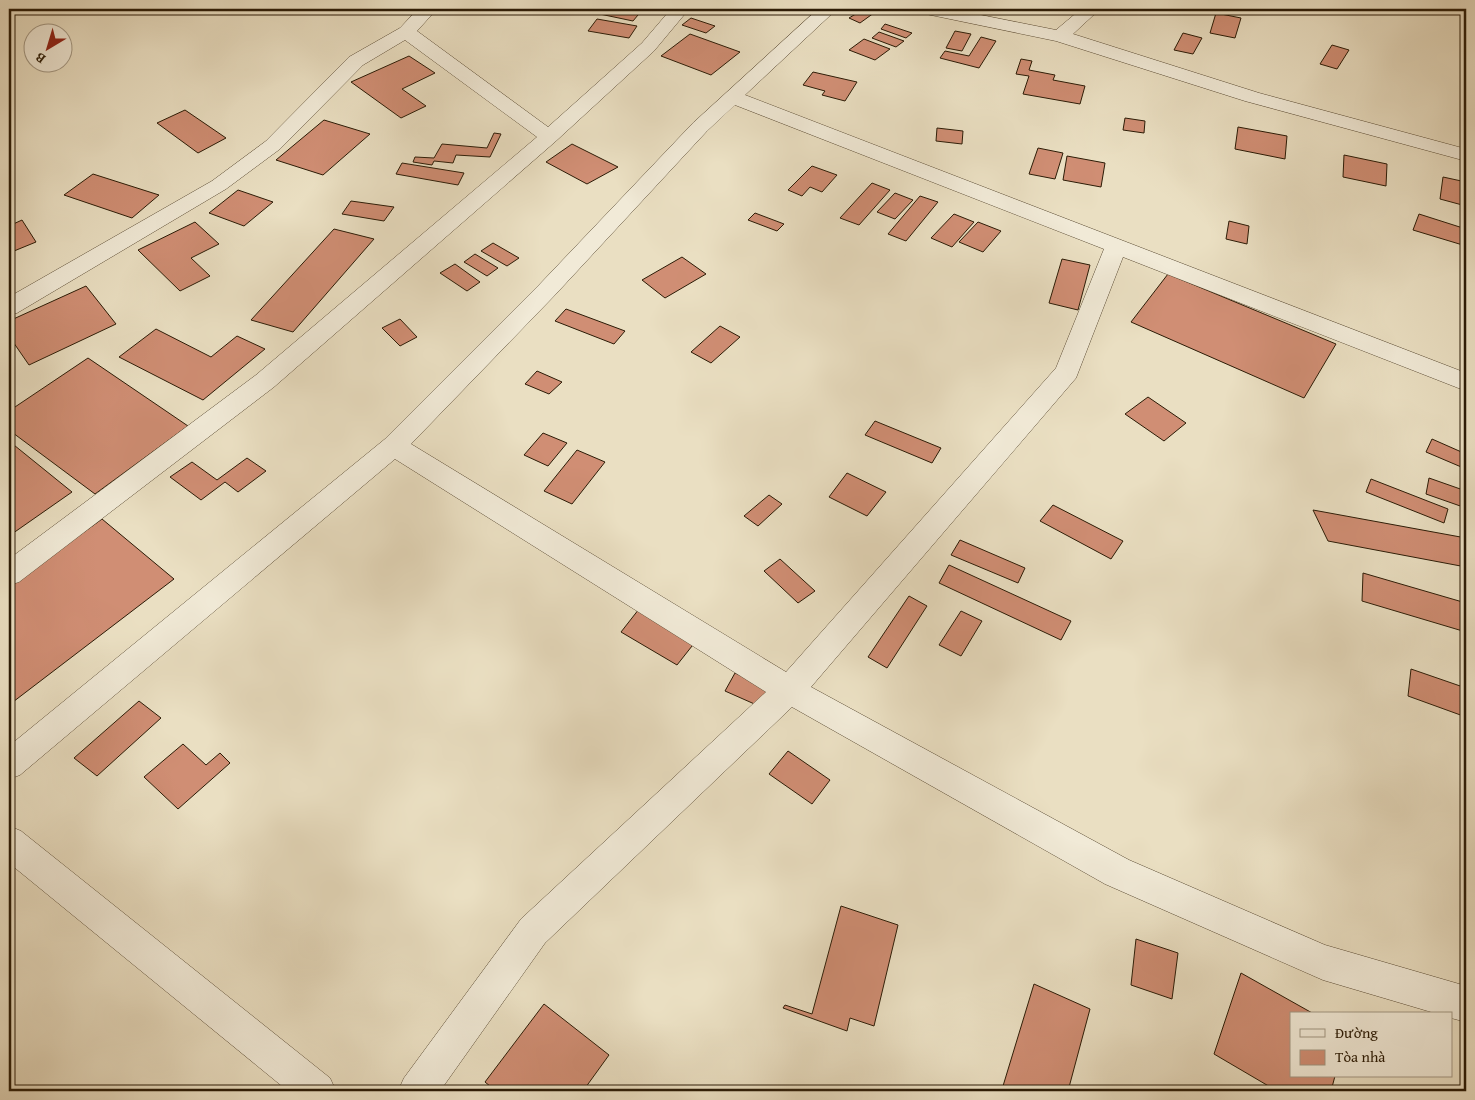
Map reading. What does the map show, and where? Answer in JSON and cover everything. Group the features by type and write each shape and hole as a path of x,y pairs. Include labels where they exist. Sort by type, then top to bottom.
{"street":[{"path":"9,307 150,227 220,184 273,145 356,61 406,32 428,9"},
{"path":"9,574 265,382 549,137 648,47 680,9"},
{"path":"9,765 394,446 547,290 700,127 828,9"},
{"path":"926,9 1060,36 1252,97 1466,155"},
{"path":"1060,36 1091,9"},
{"path":"406,32 549,137"},
{"path":"732,97 1466,382"},
{"path":"417,1091 533,932 789,690 1067,372 1116,246"},
{"path":"394,446 789,690 1117,872 1323,962 1466,1004"},
{"path":"9,842 317,1091"}],"building":[{"path":"599,9 643,9 633,21 595,13"},
{"path":"864,9 878,10 860,23 849,18"},
{"path":"1216,13 1241,18 1235,38 1210,33"},
{"path":"691,18 715,26 706,33 682,25"},
{"path":"597,19 637,26 629,38 588,31"},
{"path":"885,24 912,33 906,38 881,29"},
{"path":"955,31 971,34 962,51 946,48"},
{"path":"879,32 904,41 896,47 872,38"},
{"path":"1183,33 1202,38 1193,54 1174,50"},
{"path":"690,34 740,52 711,75 661,56"},
{"path":"981,37 996,41 979,68 940,58 945,51 969,56"},
{"path":"864,39 890,49 875,60 849,50"},
{"path":"1332,45 1349,50 1337,69 1320,64"},
{"path":"409,56 435,73 402,89 426,106 401,118 351,82"},
{"path":"1021,59 1032,61 1029,70 1055,75 1053,80 1085,86 1080,104 1023,94 1029,76 1016,74"},
{"path":"813,72 857,82 845,101 822,95 825,91 803,85"},
{"path":"185,110 226,138 198,153 157,123"},
{"path":"1125,118 1145,121 1144,133 1123,130"},
{"path":"324,120 370,134 323,175 276,160"},
{"path":"1238,127 1287,136 1285,159 1235,149"},
{"path":"937,128 963,131 962,144 936,141"},
{"path":"494,133 501,134 490,157 456,155 453,163 434,161 432,165 413,162 415,157 434,158 442,144 487,148"},
{"path":"572,144 618,167 587,184 546,162"},
{"path":"1038,148 1063,153 1055,179 1029,174"},
{"path":"1344,155 1387,164 1386,186 1343,177"},
{"path":"1067,156 1105,163 1101,187 1063,180"},
{"path":"402,163 464,173 458,185 396,174"},
{"path":"812,166 837,175 822,192 810,187 802,196 788,190"},
{"path":"93,174 159,195 132,218 64,195"},
{"path":"1443,177 1466,182 1466,206 1440,199"},
{"path":"872,183 890,190 859,225 840,218"},
{"path":"238,190 273,202 244,226 209,213"},
{"path":"895,193 913,200 895,219 877,212"},
{"path":"920,196 938,202 906,241 888,234"},
{"path":"351,201 394,207 384,221 342,214"},
{"path":"755,213 784,224 777,231 748,220"},
{"path":"954,214 974,222 952,247 931,238"},
{"path":"1419,214 1466,229 1466,246 1413,230"},
{"path":"22,220 36,242 14,251 9,243 9,226"},
{"path":"1229,221 1249,226 1247,244 1226,239"},
{"path":"195,222 219,244 191,258 210,276 180,291 138,250"},
{"path":"978,222 1001,231 983,252 959,242"},
{"path":"334,229 374,239 293,332 251,320"},
{"path":"493,243 519,258 507,266 481,251"},
{"path":"475,254 498,268 487,276 464,262"},
{"path":"682,257 706,274 665,298 642,280"},
{"path":"1062,259 1090,265 1078,310 1049,303"},
{"path":"455,264 480,282 467,291 440,273"},
{"path":"1168,274 1336,344 1304,398 1131,322"},
{"path":"86,286 116,324 29,365 9,336 9,321"},
{"path":"566,309 625,331 614,344 555,321"},
{"path":"400,319 417,337 400,346 382,328"},
{"path":"720,326 740,337 711,363 691,352"},
{"path":"156,329 211,357 237,336 265,349 203,400 119,357"},
{"path":"88,358 188,426 95,494 9,430 9,411"},
{"path":"537,371 562,382 549,394 525,384"},
{"path":"1148,397 1186,423 1164,441 1125,414"},
{"path":"875,421 941,448 932,463 865,435"},
{"path":"543,433 567,443 548,466 524,455"},
{"path":"1432,439 1466,454 1466,469 1426,452"},
{"path":"9,441 72,492 9,536"},
{"path":"577,450 605,462 572,504 544,491"},
{"path":"247,458 266,471 238,492 225,482 201,500 170,477 192,462 217,480"},
{"path":"847,473 886,492 867,516 829,497"},
{"path":"1429,478 1466,491 1466,508 1426,494"},
{"path":"1371,479 1448,509 1444,523 1366,492"},
{"path":"769,495 782,504 758,526 744,516"},
{"path":"1053,505 1123,541 1111,559 1040,521"},
{"path":"1313,510 1466,538 1466,567 1328,541"},
{"path":"102,519 174,579 9,705 9,586"},
{"path":"960,540 1025,568 1018,583 951,555"},
{"path":"780,559 815,591 798,603 764,571"},
{"path":"949,565 1071,621 1061,640 939,583"},
{"path":"1363,573 1466,603 1466,632 1362,601"},
{"path":"909,596 927,606 887,668 868,657"},
{"path":"639,609 696,641 677,665 621,632"},
{"path":"961,611 982,621 961,656 939,645"},
{"path":"1411,669 1466,688 1466,717 1408,696"},
{"path":"735,673 768,688 759,706 725,691"},
{"path":"139,701 161,718 97,776 74,758"},
{"path":"183,744 206,765 220,753 230,763 178,809 144,777"},
{"path":"788,751 830,780 812,804 769,774"},
{"path":"841,906 898,925 874,1026 850,1018 847,1031 783,1008 785,1005 812,1014"},
{"path":"1136,939 1178,953 1172,999 1131,985"},
{"path":"1241,973 1310,1012 1290,1012 1290,1078 1334,1078 1331,1091 1277,1091 1214,1054"},
{"path":"1034,984 1090,1009 1068,1091 1013,1091 1003,1086"},
{"path":"544,1004 609,1055 583,1091 496,1091 485,1082"}]}
